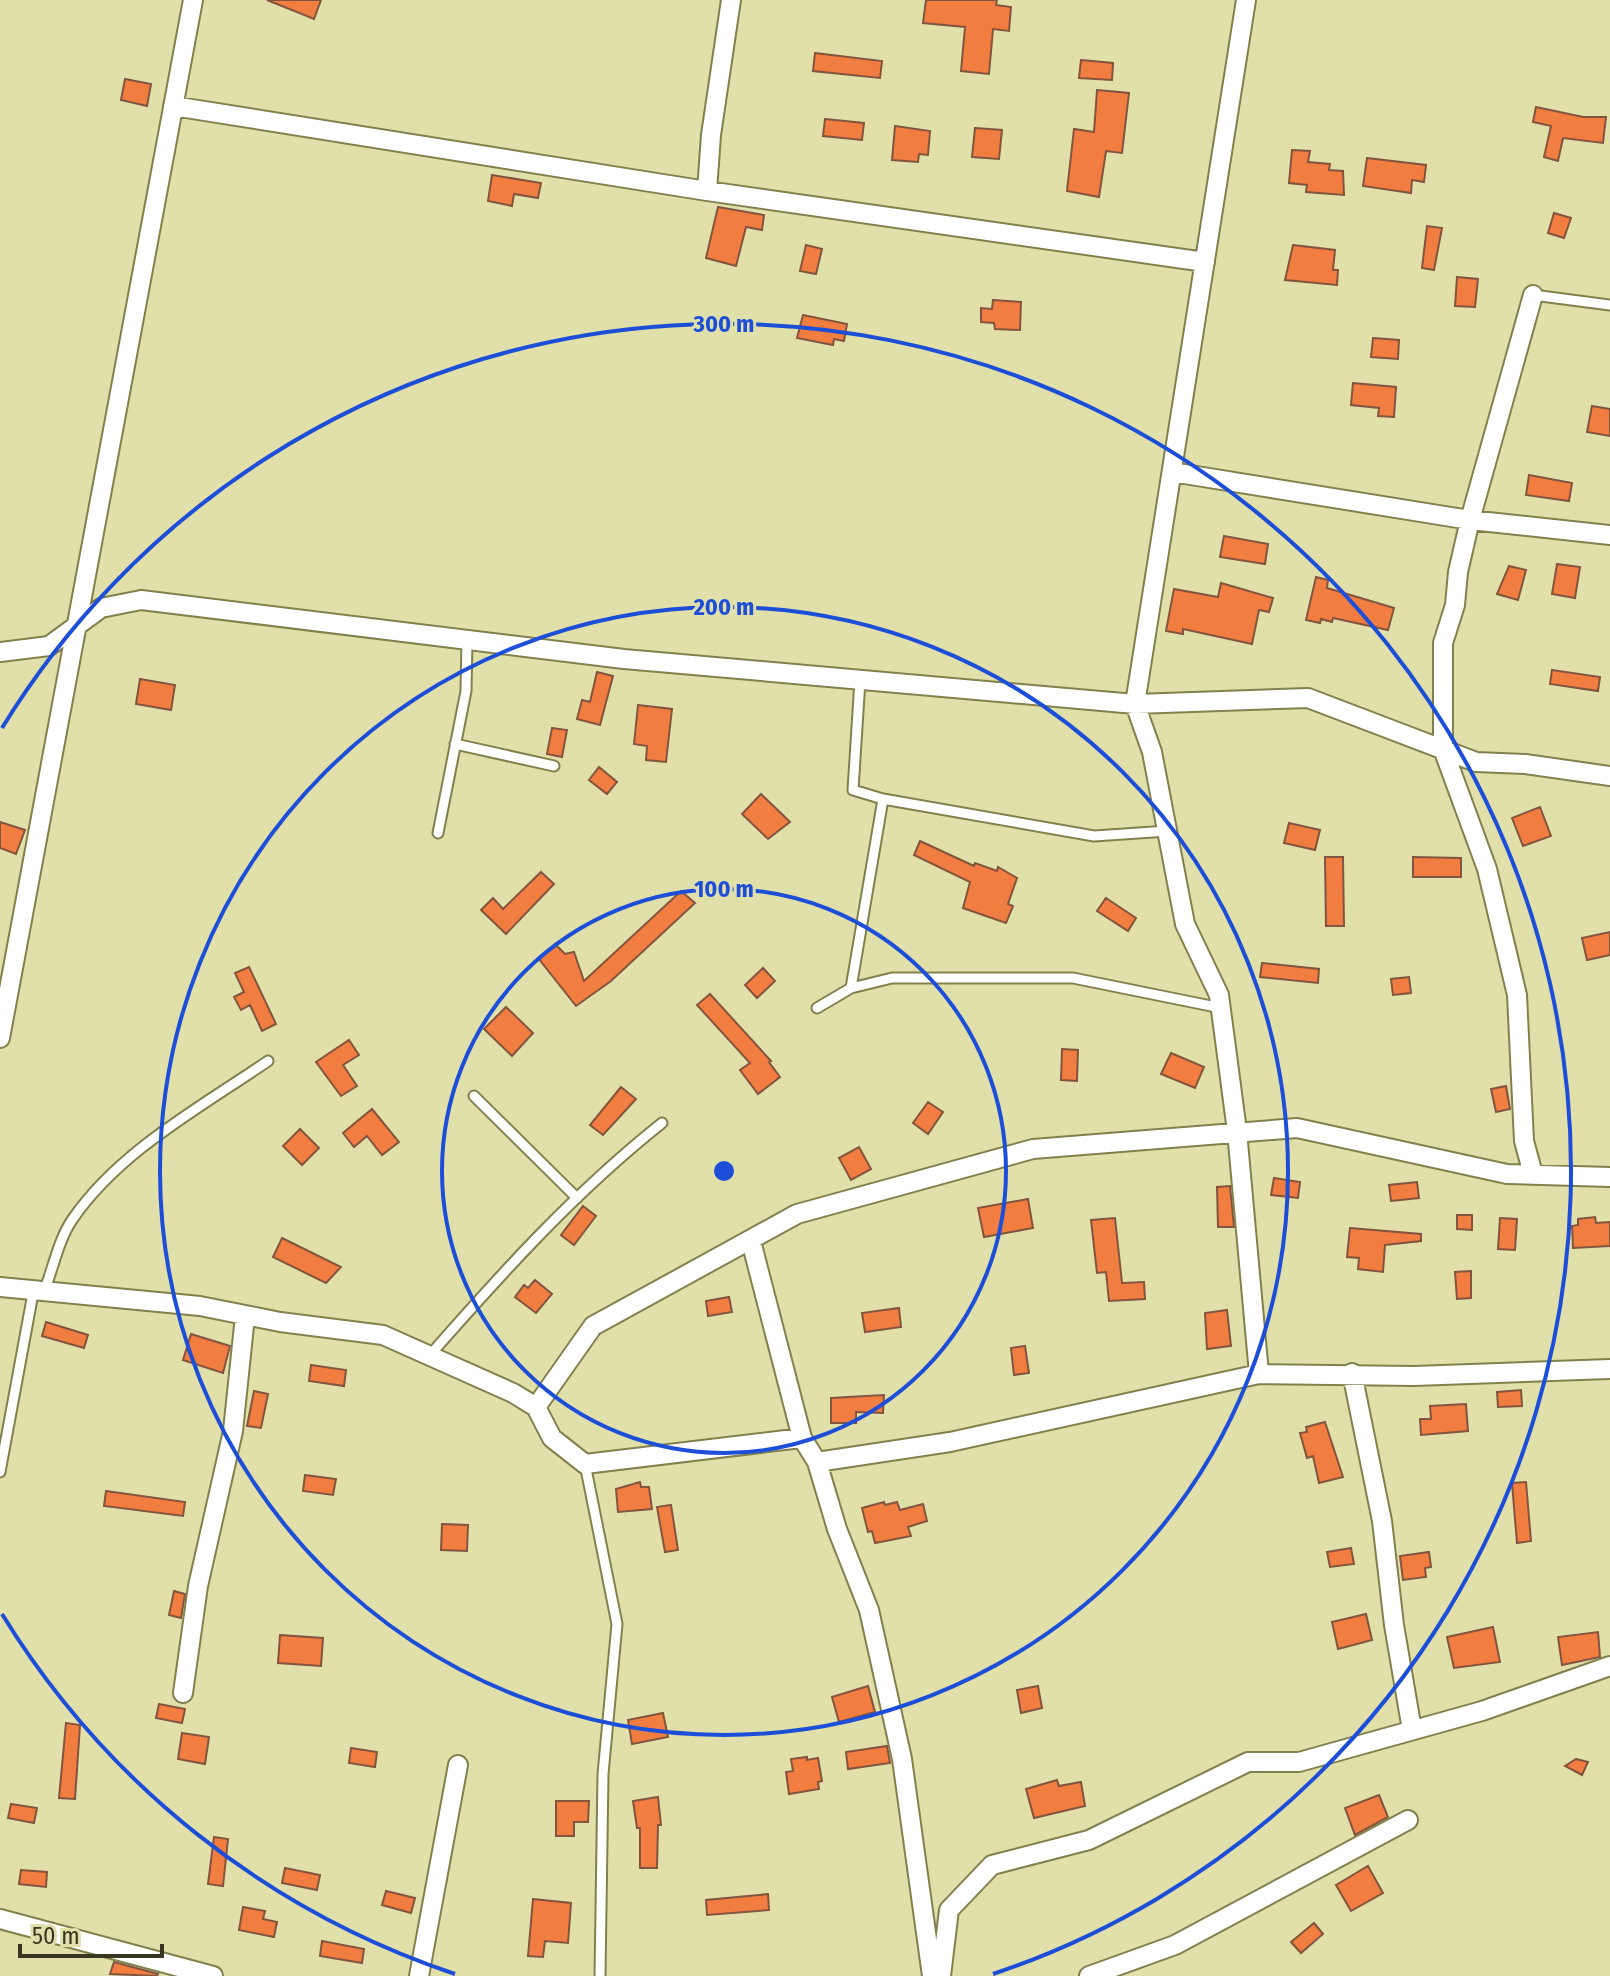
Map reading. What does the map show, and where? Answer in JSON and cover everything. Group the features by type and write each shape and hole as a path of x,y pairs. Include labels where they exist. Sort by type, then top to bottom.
{"street":[{"path":"0,1038 193,0"},
{"path":"707,191 711,135 731,0"},
{"path":"1246,0 1135,704 1152,752 1185,924 1219,995 1237,1131 1259,1374"},
{"path":"173,106 707,191 1205,262"},
{"path":"1533,295 1470,520 1458,572 1455,605 1443,643 1443,749 1487,869 1517,995 1524,1141 1533,1174"},
{"path":"1172,472 1470,520 1610,535"},
{"path":"0,652 49,646 101,608 141,600 624,659 1135,704 1308,698 1476,762 1525,764 1610,776"},
{"path":"536,1407 593,1326 797,1214 1033,1149 1297,1128 1507,1174 1610,1177"},
{"path":"751,1241 802,1438 817,1462 873,1625 902,1759 932,1976"},
{"path":"0,1287 200,1306 245,1316 383,1335 513,1393 536,1407 552,1438 585,1464 802,1438"},
{"path":"183,1693 198,1586 233,1431 245,1316"},
{"path":"817,1462 950,1442 1259,1374 1414,1376 1610,1369"},
{"path":"1352,1373 1382,1521 1394,1625 1412,1730"},
{"path":"941,1976 949,1910 992,1865 1089,1840 1248,1762 1299,1762 1482,1711 1610,1666"},
{"path":"419,1976 458,1765"},
{"path":"1089,1976 1175,1945 1408,1820"},
{"path":"0,1919 213,1976"}],"lane":[{"path":"1533,295 1610,305"},
{"path":"438,833 466,691 467,640"},
{"path":"860,680 853,790 883,799 1094,836 1168,831"},
{"path":"455,744 554,766"},
{"path":"851,988 883,799"},
{"path":"817,1008 851,988 892,978 1073,978 1221,1008"},
{"path":"0,1472 39,1289 70,1222 101,1185 146,1145 268,1061"},
{"path":"474,1096 577,1198"},
{"path":"430,1355 516,1256 662,1123"},
{"path":"585,1464 617,1624 603,1774 600,1976"}],"building":[{"path":"267,0 321,0 314,19"},
{"path":"926,0 997,0 996,5 1011,7 1009,31 993,29 989,74 961,71 965,27 923,23"},
{"path":"815,53 882,61 880,78 813,71"},
{"path":"1081,60 1113,63 1112,80 1079,78"},
{"path":"125,79 151,84 147,106 121,100"},
{"path":"1097,90 1129,93 1122,153 1106,151 1099,197 1067,191 1074,129 1094,132"},
{"path":"1536,107 1583,117 1606,117 1603,143 1563,138 1558,161 1544,157 1551,126 1533,122"},
{"path":"825,119 864,123 862,140 823,136"},
{"path":"895,126 930,131 928,155 919,154 918,162 892,160"},
{"path":"975,128 1002,130 999,159 972,157"},
{"path":"1292,150 1310,151 1308,162 1330,164 1329,170 1343,171 1344,195 1306,192 1307,185 1289,183"},
{"path":"1367,158 1426,165 1424,182 1412,180 1411,193 1363,186"},
{"path":"492,175 541,183 538,198 514,194 512,206 488,201"},
{"path":"718,207 764,215 762,230 746,227 736,266 706,258"},
{"path":"1554,213 1571,218 1564,238 1548,233"},
{"path":"1427,226 1442,228 1434,270 1422,268"},
{"path":"806,245 822,249 816,274 800,271"},
{"path":"1293,245 1335,250 1333,270 1338,270 1337,285 1285,280"},
{"path":"1457,277 1478,279 1475,307 1455,306"},
{"path":"993,300 1021,302 1020,330 995,329 994,323 981,322 981,308 992,309"},
{"path":"803,315 847,324 844,341 834,339 833,345 797,338"},
{"path":"1373,338 1399,340 1398,359 1371,357"},
{"path":"1353,383 1396,387 1394,417 1378,416 1379,408 1351,405"},
{"path":"1592,406 1610,409 1610,436 1587,432"},
{"path":"1529,475 1572,483 1569,501 1526,495"},
{"path":"1224,536 1268,544 1265,564 1220,557"},
{"path":"1557,564 1580,567 1575,598 1552,594"},
{"path":"1509,566 1526,570 1518,600 1497,594"},
{"path":"1316,577 1328,580 1327,588 1394,608 1388,630 1333,618 1332,622 1321,619 1320,623 1306,620"},
{"path":"1221,583 1273,598 1269,612 1259,610 1252,644 1183,629 1183,634 1166,631 1174,589 1218,597"},
{"path":"1552,670 1600,677 1598,691 1550,684"},
{"path":"597,672 613,676 600,725 577,719 582,700 590,702"},
{"path":"140,679 175,685 171,710 136,704"},
{"path":"638,705 672,709 666,762 646,760 647,746 634,744"},
{"path":"552,728 567,730 562,757 547,754"},
{"path":"599,767 617,782 607,794 589,780"},
{"path":"761,794 790,822 768,839 742,814"},
{"path":"1540,807 1551,836 1523,846 1512,818"},
{"path":"0,822 25,830 16,854 0,848"},
{"path":"1289,823 1320,830 1315,850 1284,843"},
{"path":"920,841 974,866 975,863 997,871 998,867 1017,878 1008,904 1013,906 1006,923 963,908 970,882 914,855"},
{"path":"1325,857 1343,857 1344,926 1326,926"},
{"path":"1413,857 1461,858 1461,877 1413,877"},
{"path":"541,872 554,884 506,934 481,910 493,898 503,909"},
{"path":"681,891 695,903 611,981 576,1006 539,959 555,944 565,954 574,952 584,981"},
{"path":"1106,898 1136,918 1128,931 1097,911"},
{"path":"1610,932 1610,955 1587,960 1582,938"},
{"path":"1262,963 1319,969 1318,983 1260,977"},
{"path":"249,967 276,1024 262,1031 250,1005 241,1010 234,997 244,992 235,973"},
{"path":"763,968 775,981 757,998 745,985"},
{"path":"1409,977 1411,993 1393,995 1391,979"},
{"path":"710,994 771,1061 780,1077 758,1094 740,1070 750,1063 697,1005"},
{"path":"506,1007 533,1033 512,1056 484,1029"},
{"path":"349,1040 359,1055 343,1065 357,1086 341,1096 316,1062"},
{"path":"1062,1049 1078,1050 1077,1081 1061,1080"},
{"path":"1171,1053 1204,1067 1195,1088 1161,1074"},
{"path":"1506,1086 1510,1109 1496,1112 1491,1089"},
{"path":"621,1087 636,1099 603,1135 590,1125"},
{"path":"928,1102 943,1112 928,1134 913,1123"},
{"path":"372,1109 399,1142 382,1155 367,1136 354,1147 343,1133"},
{"path":"300,1129 319,1148 302,1165 283,1146"},
{"path":"859,1147 871,1169 851,1180 839,1158"},
{"path":"1274,1178 1300,1182 1298,1198 1271,1195"},
{"path":"1417,1182 1419,1198 1391,1201 1389,1185"},
{"path":"1230,1186 1234,1227 1218,1227 1217,1187"},
{"path":"1028,1199 1033,1228 984,1237 978,1208"},
{"path":"583,1206 596,1216 574,1245 561,1235"},
{"path":"1457,1215 1472,1215 1472,1230 1457,1229"},
{"path":"1595,1217 1596,1223 1610,1222 1610,1246 1573,1248 1572,1226 1578,1225 1578,1219"},
{"path":"1115,1218 1122,1283 1144,1282 1145,1299 1109,1301 1106,1272 1097,1273 1091,1220"},
{"path":"1500,1218 1517,1219 1515,1250 1498,1249"},
{"path":"1350,1228 1421,1234 1421,1241 1385,1245 1383,1272 1358,1269 1359,1258 1347,1257"},
{"path":"282,1238 341,1267 326,1283 273,1257"},
{"path":"1471,1271 1471,1298 1457,1299 1455,1272"},
{"path":"535,1280 552,1294 536,1313 515,1297 524,1285 528,1288"},
{"path":"729,1297 732,1312 708,1316 706,1301"},
{"path":"899,1308 901,1327 865,1332 862,1313"},
{"path":"1227,1310 1231,1346 1207,1349 1205,1313"},
{"path":"46,1322 88,1335 84,1348 42,1336"},
{"path":"191,1334 230,1346 223,1373 183,1360"},
{"path":"1025,1346 1029,1373 1014,1375 1011,1348"},
{"path":"311,1365 346,1370 344,1386 309,1381"},
{"path":"1521,1390 1522,1406 1498,1407 1497,1392"},
{"path":"254,1391 268,1394 261,1428 247,1426"},
{"path":"884,1395 883,1413 856,1412 856,1423 831,1423 831,1398"},
{"path":"1466,1404 1468,1431 1421,1435 1420,1419 1431,1419 1430,1406"},
{"path":"1325,1422 1343,1477 1319,1483 1313,1456 1307,1458 1300,1433 1307,1432 1306,1427"},
{"path":"305,1475 336,1479 333,1495 303,1491"},
{"path":"640,1482 641,1487 649,1487 652,1509 618,1512 616,1489"},
{"path":"1526,1482 1531,1541 1517,1543 1512,1483"},
{"path":"106,1491 185,1502 183,1516 104,1506"},
{"path":"884,1502 885,1505 897,1502 900,1510 923,1504 927,1521 908,1527 911,1536 875,1543 872,1531 868,1532 862,1508"},
{"path":"671,1505 678,1550 665,1552 657,1507"},
{"path":"442,1524 468,1525 467,1551 441,1550"},
{"path":"1351,1548 1354,1564 1330,1567 1327,1552"},
{"path":"1429,1552 1431,1567 1425,1568 1426,1577 1403,1580 1400,1556"},
{"path":"174,1591 185,1594 181,1618 169,1615"},
{"path":"1366,1614 1372,1640 1338,1649 1332,1622"},
{"path":"1493,1627 1500,1662 1454,1668 1447,1637"},
{"path":"1598,1632 1600,1657 1562,1665 1558,1637"},
{"path":"280,1635 323,1638 321,1666 278,1663"},
{"path":"868,1686 875,1712 839,1722 832,1697"},
{"path":"1038,1686 1042,1708 1021,1713 1017,1690"},
{"path":"159,1704 185,1709 182,1723 156,1718"},
{"path":"663,1713 668,1737 632,1744 628,1720"},
{"path":"66,1723 80,1725 75,1799 59,1798"},
{"path":"182,1733 209,1737 205,1764 178,1759"},
{"path":"887,1746 890,1763 848,1769 846,1752"},
{"path":"351,1748 377,1752 375,1767 349,1763"},
{"path":"807,1757 807,1760 818,1758 822,1781 818,1782 819,1789 789,1794 786,1772 793,1771 791,1759"},
{"path":"1576,1759 1588,1762 1582,1775 1565,1766"},
{"path":"1057,1780 1059,1786 1081,1782 1085,1806 1034,1818 1026,1789"},
{"path":"1379,1795 1388,1817 1355,1835 1345,1808"},
{"path":"658,1797 661,1825 658,1825 657,1868 640,1868 640,1828 637,1828 633,1801"},
{"path":"556,1801 589,1801 588,1822 574,1822 574,1836 556,1836"},
{"path":"11,1804 37,1808 34,1823 8,1818"},
{"path":"214,1837 228,1839 223,1886 208,1884"},
{"path":"1368,1866 1383,1893 1351,1911 1336,1885"},
{"path":"285,1868 320,1875 317,1890 282,1883"},
{"path":"21,1870 47,1872 46,1887 19,1884"},
{"path":"386,1891 415,1898 411,1913 382,1905"},
{"path":"768,1894 769,1910 707,1915 706,1900"},
{"path":"533,1899 571,1903 568,1943 545,1941 543,1957 528,1956"},
{"path":"243,1907 265,1911 263,1919 277,1922 274,1937 239,1930"},
{"path":"1314,1923 1323,1934 1301,1953 1291,1942"},
{"path":"322,1941 364,1949 362,1963 320,1956"},
{"path":"114,1962 158,1974 110,1974"}]}
